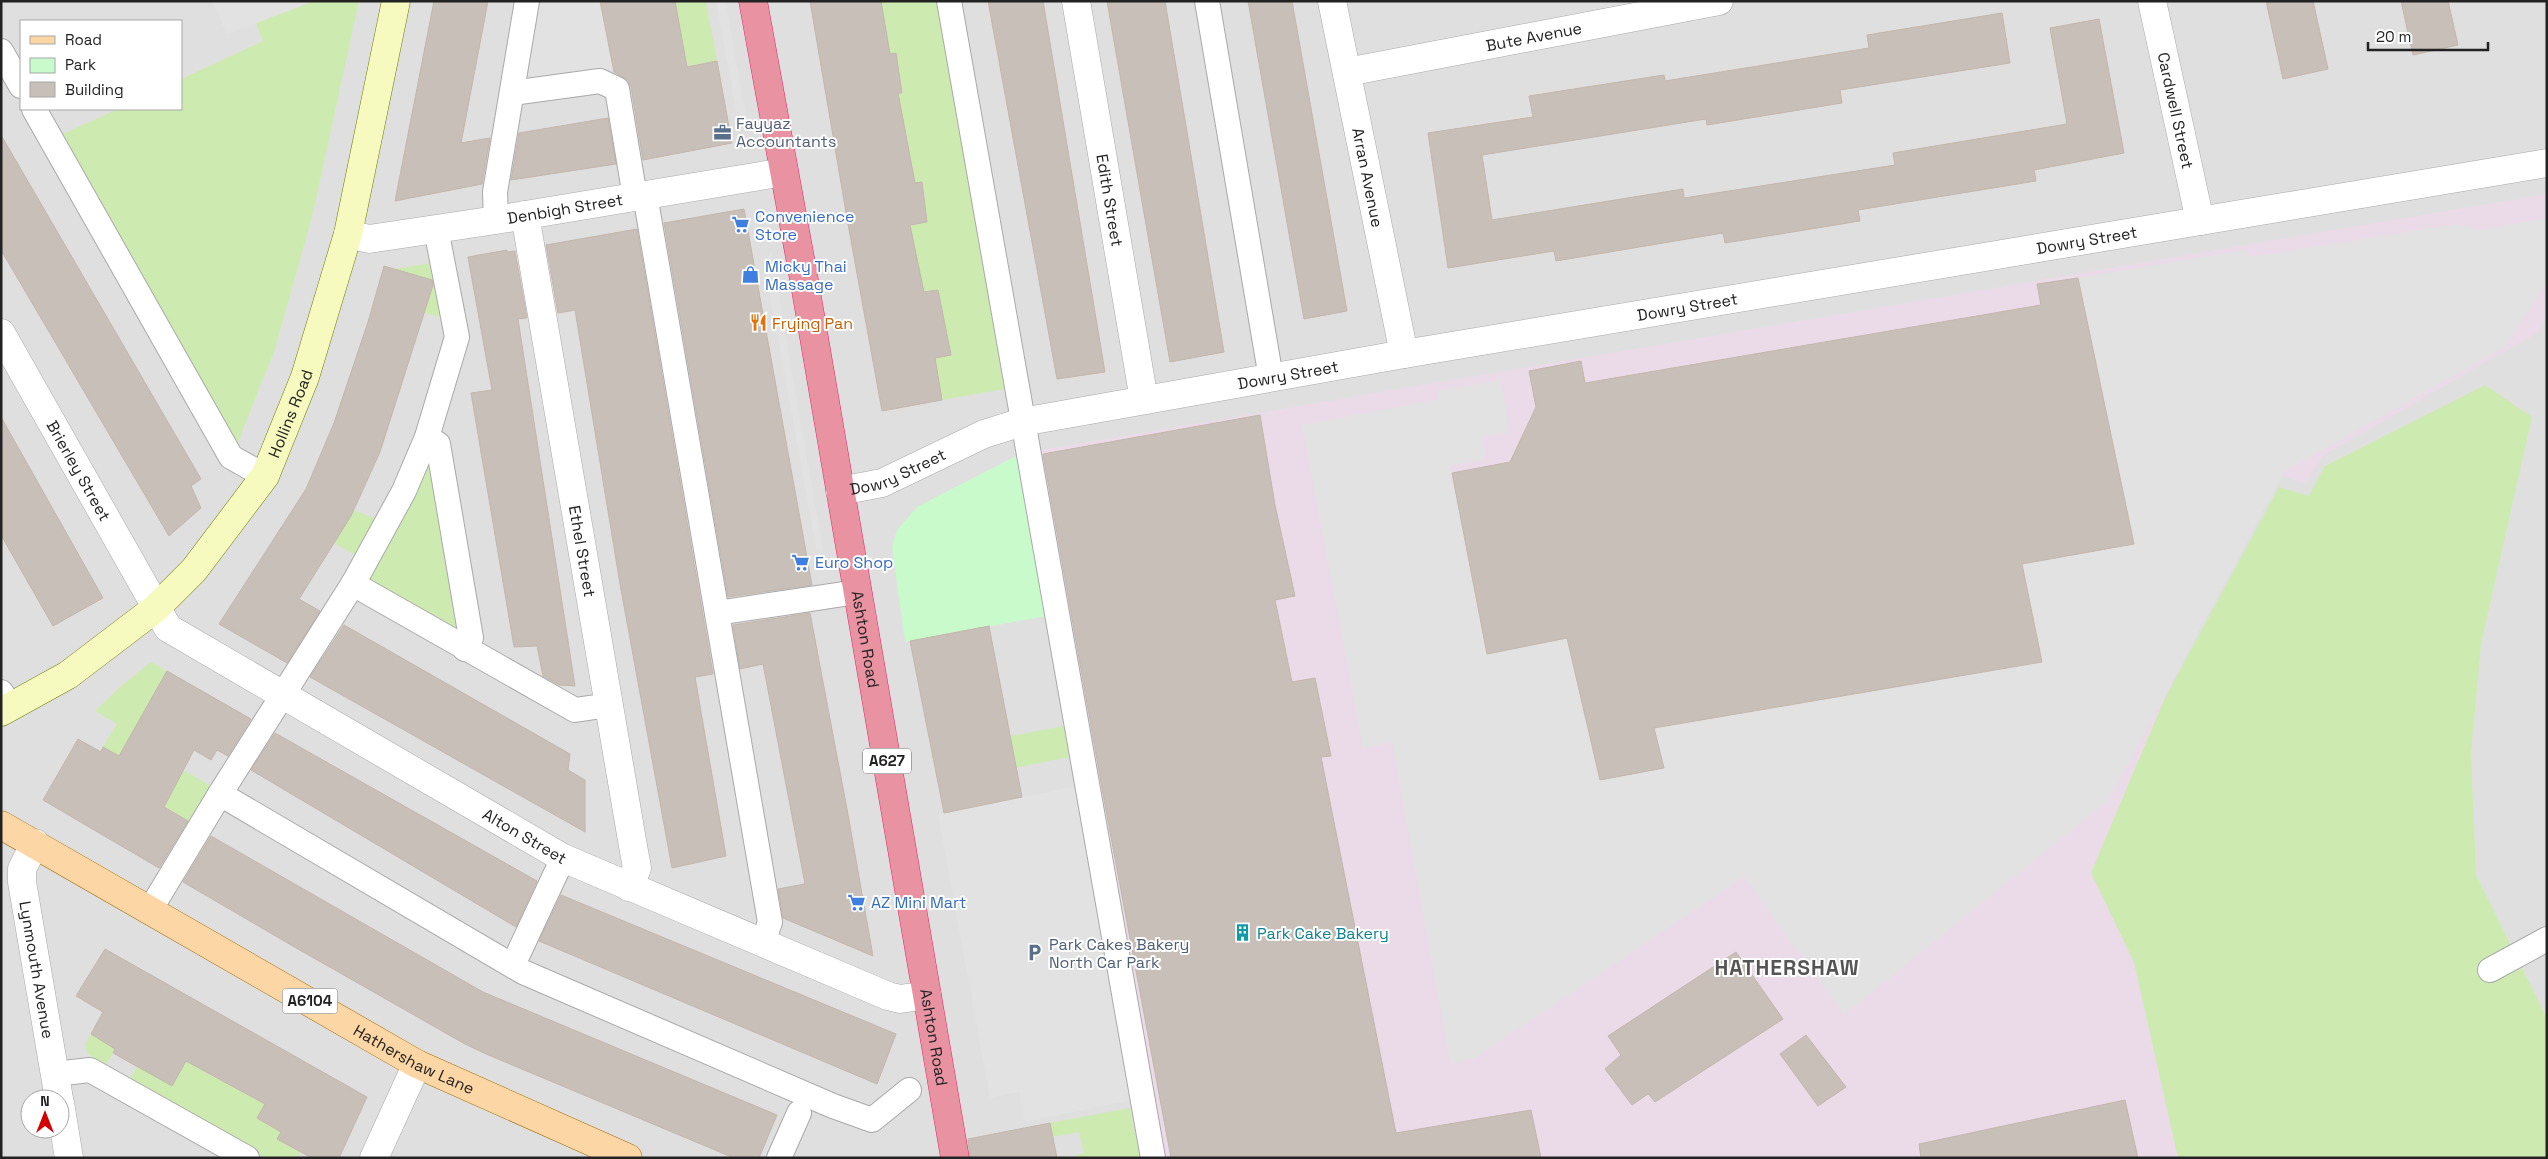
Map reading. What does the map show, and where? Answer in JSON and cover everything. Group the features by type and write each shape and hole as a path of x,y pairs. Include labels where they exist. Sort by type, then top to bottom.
{"highway":[{"name":"Ashton Road","path":"753,1 927,995 950,1154"}],"main road":[{"name":"Hathershaw Lane","path":"1,825 417,1064 628,1158"}],"street":[{"name":"Hollins Road","path":"5,704 68,675 156,608 194,570 265,476 305,377 348,234 396,1"},
{"name":"Edith Street","path":"1076,1 1144,400"},
{"name":"Arran Avenue","path":"1332,1 1404,354"},
{"name":"Bute Avenue","path":"1347,72 1720,1"},
{"name":"Cardwell Street","path":"2152,1 2200,221"},
{"name":"Dowry Street","path":"840,490 882,482 984,434 1022,422 1404,354 2547,163"},
{"name":"Denbigh Street","path":"348,234 369,239 784,172"},
{"name":"Ethel Street","path":"525,215 637,868 630,887"},
{"name":"Brierley Street","path":"1,333 156,608"},
{"name":"Alton Street","path":"156,608 168,628 563,858 888,996 900,999 927,995"},
{"name":"Lynmouth Avenue","path":"35,843 22,869 22,882 57,1089"},
{"path":"374,1158 417,1064"},
{"name":"Lynmouth Avenue","path":"66,1139 69,1158"}],"lane":[{"path":"496,220 494,201 526,1"},
{"path":"949,1 1153,1158"},
{"path":"1207,1 1271,378"},
{"path":"1,51 20,84"},
{"path":"512,93 600,81 617,89 640,196 717,613 770,922 762,942"},
{"path":"35,110 231,457 265,476"},
{"path":"150,910 281,695 353,584 404,490 427,437 457,337 436,229"},
{"path":"427,437 438,444 471,638 466,649"},
{"path":"353,584 576,710 609,705"},
{"path":"717,613 857,592"},
{"path":"220,794 523,972 824,1102 872,1120 910,1090"},
{"path":"513,965 563,858"},
{"path":"2490,970 2547,939"},
{"path":"62,1089 90,1070 247,1158"},
{"path":"779,1158 799,1113"}],"shaded area":[{"path":"1,1 2547,1 2547,1158 1,1158"},
{"path":"212,1 314,1 227,34"},
{"path":"536,1 600,1 614,69 532,83 524,77"},
{"path":"716,1 725,1 747,121 736,111"},
{"path":"2547,194 2547,316 2538,332 2324,455 2305,483 2271,472 2164,700 2091,873 2134,962 2178,1158 1159,1158 1035,451"},
{"path":"2547,218 2547,282 2505,347 2284,472 2108,801 1844,1015 1744,877 1475,1058 1450,1064 1392,742 1363,749 1302,425 1439,399 1437,391 1501,380 1509,432 1483,437 1486,459 1450,466 1487,653 1567,638 1600,780 1663,768 1654,728 2041,662 2022,564 2134,544 2078,278 2246,250 2254,257 2456,224 2481,230"},
{"path":"771,252 824,556 816,548 764,263"},
{"name":"Park Cakes Bakery North Car Park","path":"1077,786 1132,1100 1025,1122 1019,1092 990,1098 938,814"}],"green space":[{"path":"314,1 359,1 313,213 275,349 236,447 61,135 116,110 182,110 182,79 263,41 256,23"},
{"path":"675,1 706,1 717,61 687,67"},
{"path":"881,1 939,1 1005,389 942,400 934,358 950,355 938,290 923,293 910,225 927,222 926,211 906,200 925,197 923,182 915,183 906,132 887,95 903,92 896,53 880,55"},
{"path":"431,263 444,318 424,313 394,269"},
{"path":"2485,385 2532,417 2481,644 2471,754 2476,875 2547,1018 2547,1158 2178,1158 2134,962 2091,873 2164,700 2279,487 2309,496 2325,466"},
{"path":"429,452 460,634 362,581"},
{"path":"1016,456 1046,616 905,642 892,547 897,530 917,507"},
{"path":"354,510 378,520 357,556 334,543"},
{"path":"151,662 167,671 149,704 164,759 211,786 190,822 113,776 123,758 103,747 117,724 95,711 120,687"},
{"path":"1064,726 1069,757 1015,768 996,755 1013,752 1010,736"},
{"path":"115,1019 128,1026 106,1065 87,1053 85,1044 91,1034 103,1041"},
{"path":"147,1050 186,1061 265,1104 257,1118 270,1126 312,1132 297,1158 265,1158 130,1078"},
{"path":"1130,1108 1140,1158 1068,1158 1084,1153 1079,1132 1052,1137 1050,1123"}],"building":[{"path":"434,1 488,1 461,143 490,138 482,184 395,201"},
{"path":"600,1 675,1 687,67 717,61 732,143 643,160 631,87 628,80 614,72"},
{"path":"810,1 881,1 890,54 896,53 902,93 898,93 915,183 922,182 927,222 910,225 924,292 938,290 951,355 935,358 942,400 882,411"},
{"path":"988,1 1043,1 1105,372 1057,379"},
{"path":"1107,1 1165,1 1224,352 1170,362"},
{"path":"1248,1 1292,1 1347,311 1304,319"},
{"path":"2266,1 2313,1 2328,69 2283,79"},
{"path":"2401,1 2448,1 2458,45 2413,55"},
{"path":"2002,13 2010,63 1840,90 1842,103 1707,125 1706,119 1482,155 1492,220 1683,189 1684,198 1895,165 1893,153 2067,124 2050,28 2099,19 2124,153 2034,170 2036,181 1858,210 1860,221 1725,243 1723,233 1556,261 1554,251 1448,268 1428,133 1533,117 1529,96 1664,75 1665,81 1869,48 1867,35"},
{"path":"608,118 616,164 511,180 519,133"},
{"path":"1,135 201,479 191,486 201,508 169,536 1,250"},
{"path":"744,209 812,585 728,597 664,223"},
{"path":"637,229 713,674 695,677 726,856 672,868 620,584 575,310 558,313 546,245"},
{"path":"507,250 508,252 515,251 527,318 518,319 575,686 559,685 543,676 537,646 514,647 471,393 492,390 468,257"},
{"path":"384,266 432,280 433,285 380,452 351,516 299,599 320,611 287,663 219,624 306,489 334,423 368,322"},
{"path":"2078,278 2134,544 2022,564 2042,662 1654,728 1664,768 1600,780 1567,638 1487,654 1452,473 1510,462 1536,407 1529,371 1581,361 1585,383 2041,305 2037,284"},
{"name":"Park Cake Bakery","path":"1260,415 1275,505 1295,596 1275,600 1292,682 1315,678 1331,756 1321,757 1396,1133 1531,1110 1541,1158 1171,1158 1105,805 1043,454"},
{"path":"1,417 103,598 53,626 1,535"},
{"path":"810,613 873,956 783,918 778,889 805,884 763,664 740,669 733,625"},
{"path":"344,625 570,754 568,770 585,780 585,832 310,677"},
{"path":"989,626 1022,797 944,813 910,641"},
{"path":"167,671 251,719 228,756 217,750 211,760 194,750 164,807 188,821 159,868 43,800 78,739 101,752 103,747 119,756"},
{"path":"275,733 537,881 516,927 251,770"},
{"path":"211,836 483,992 777,1115 759,1158 734,1158 465,1044 183,882"},
{"path":"561,895 896,1034 877,1084 539,941"},
{"path":"105,949 367,1097 339,1158 312,1158 277,1139 281,1132 257,1118 265,1104 186,1061 172,1086 113,1053 115,1049 91,1034 103,1012 76,996"},
{"path":"1736,952 1783,1019 1655,1102 1648,1094 1632,1105 1605,1069 1621,1055 1608,1036"},
{"path":"1806,1035 1846,1087 1818,1106 1780,1054"},
{"path":"2125,1100 2138,1158 1921,1158 1919,1144"},
{"path":"1050,1123 1057,1158 970,1158 968,1139"}],"place":[{"name":"Fayyaz Accountants","path":"722,132"},
{"name":"Convenience Store","path":"741,225"},
{"name":"Micky Thai Massage","path":"751,275"},
{"name":"Frying Pan","path":"758,323"},
{"name":"Euro Shop","path":"801,562"},
{"name":"AZ Mini Mart","path":"857,902"},
{"name":"Park Cake Bakery","path":"1243,933"},
{"name":"Park Cakes Bakery North Car Park","path":"1035,953"}],"district":[{"name":"HATHERSHAW","path":"1787,968"}]}
